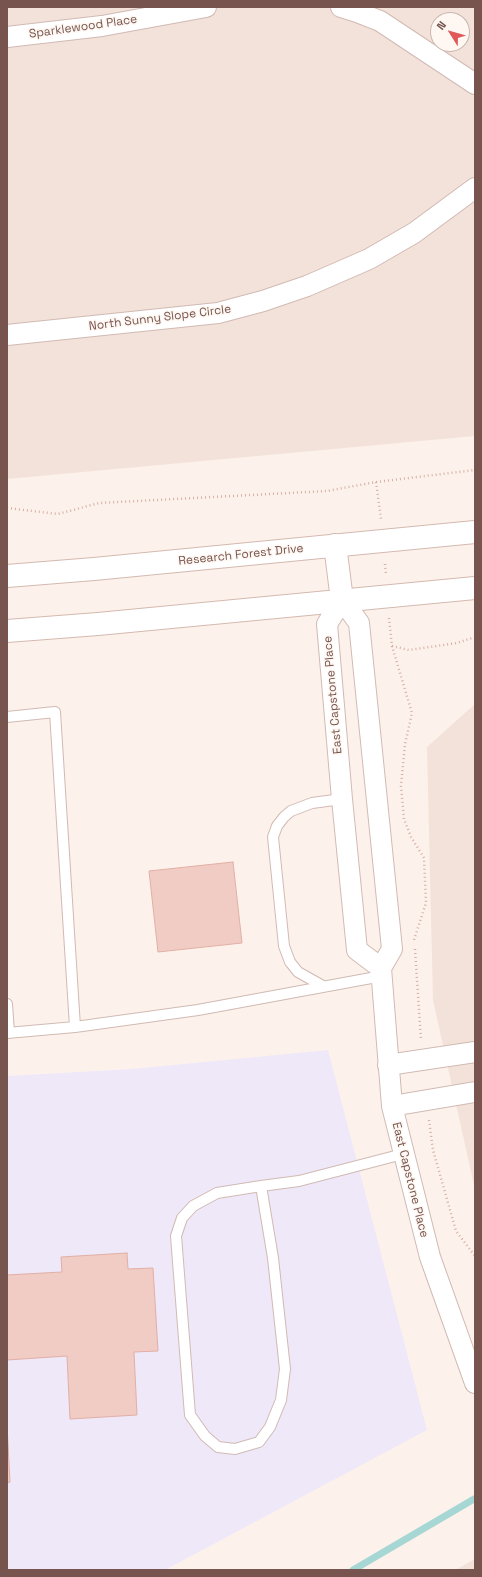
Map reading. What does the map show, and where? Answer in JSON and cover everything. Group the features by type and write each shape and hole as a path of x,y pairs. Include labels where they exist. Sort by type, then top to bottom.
{"main road":[{"name":"Research Forest Drive","path":"7,576 475,532"},
{"path":"335,546 342,600"},
{"path":"7,631 475,588"}],"street":[{"name":"Sparklewood Place","path":"7,37 102,26 206,7"},
{"path":"341,7 380,21 475,84"},
{"name":"North Sunny Slope Circle","path":"7,335 218,313 263,301 307,286 369,259 414,233 455,205 475,188"},
{"path":"342,600 359,623 392,949 381,972"},
{"name":"East Capstone Place","path":"342,600 327,624 342,799 358,950 381,972 392,1106 430,1257 475,1383"},
{"path":"388,1065 475,1052"},
{"path":"392,1106 475,1092"}],"lane":[{"path":"7,717 56,712 75,1027"},
{"path":"323,986 298,972 290,962 284,946 273,837 277,826 291,811 312,803 342,799"},
{"path":"7,1004 8,1033 75,1027 198,1010 323,986 381,972"},
{"path":"261,1186 273,1258 285,1369 281,1400 270,1426 259,1442 235,1449 218,1447 206,1436 190,1415 176,1236 182,1218 193,1206 217,1192 261,1186 299,1181 403,1154"}],"path":[{"path":"7,508 58,514 99,502 327,491 376,482 475,470"},
{"path":"376,482 383,541 392,646 412,713 405,744 401,786 404,818 411,837 424,858 426,903 414,938 423,1060"},
{"path":"392,646 410,650 457,643 475,637"},
{"path":"426,1100 433,1150 456,1231 475,1256"}],"shaded area":[{"path":"7,7 475,7 475,436 7,479"},
{"path":"475,704 475,1190 433,1000 427,747"},
{"path":"328,1050 427,1430 165,1570 7,1570 7,1076 132,1069"},
{"path":"475,1559 475,1570 455,1570"}],"building":[{"path":"233,862 242,943 158,952 149,871"},
{"path":"127,1253 128,1269 153,1268 158,1351 134,1352 137,1415 70,1419 67,1356 7,1360 7,1275 62,1272 61,1257"},
{"path":"7,1425 10,1482 7,1483"}],"waterway":[{"path":"353,1570 474,1499"}]}
